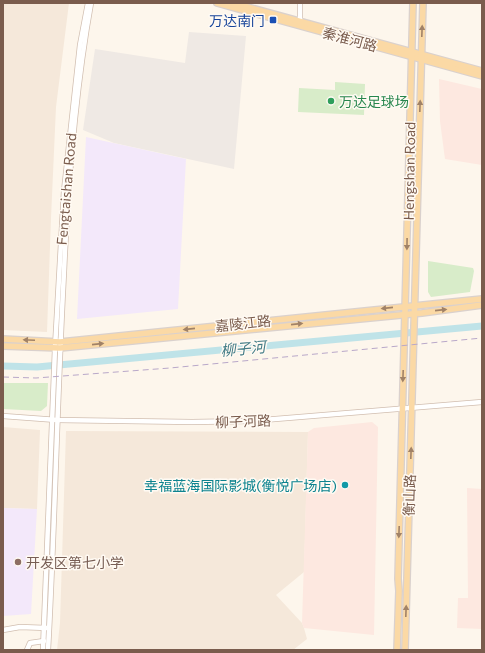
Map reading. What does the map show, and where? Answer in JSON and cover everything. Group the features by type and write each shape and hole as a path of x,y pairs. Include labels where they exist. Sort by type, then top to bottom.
{"main road":[{"name":"秦淮河路","path":"217,3 412,54"},
{"name":"秦淮河路","path":"233,3 300,21 482,76"},
{"name":"Hengshan Road","path":"397,650 413,3"},
{"name":"Hengshan Road","path":"414,320 423,3"},
{"name":"秦淮河路","path":"421,57 482,71"},
{"name":"嘉陵江路","path":"3,339 58,348 405,306 482,299"},
{"name":"嘉陵江路","path":"3,346 58,348 482,305"},
{"name":"衡山路","path":"405,650 414,320"}],"street":[{"name":"Fengtaishan Road","path":"47,628 64,191 80,45 88,3"},
{"name":"Fengtaishan Road","path":"58,348 68,191 84,45 92,3"},
{"path":"300,3 300,21"},
{"name":"柳子河路","path":"3,416 54,420 192,422 250,421 482,402"},
{"path":"3,630 20,627 47,628"},
{"path":"43,650 47,628"},
{"path":"47,628 48,650"},
{"path":"27,650 30,643 44,641"}],"shaded area":[{"path":"3,3 69,3 56,107 47,332 3,330"},
{"path":"189,32 246,36 234,169 114,143 83,130 95,49 185,63"},
{"path":"439,79 482,89 482,165 445,159 440,121"},
{"path":"86,137 186,159 178,309 77,319"},
{"path":"372,422 378,427 374,635 304,628 302,623 308,432 314,428"},
{"path":"3,427 40,430 37,509 3,508"},
{"path":"66,431 308,432 304,572 276,595 302,623 307,639 293,650 57,650 60,623"},
{"path":"467,488 482,489 482,629 457,628 458,598 468,598"},
{"name":"开发区第七小学","path":"3,508 37,509 31,614 3,616"}],"green space":[{"name":"万达足球场","path":"335,82 365,84 364,115 298,112 299,88 335,90"},
{"path":"428,261 473,268 474,271 470,292 431,297 428,292"},
{"path":"3,383 48,383 47,406 41,411 3,409"}],"waterway":[{"name":"柳子河","path":"3,366 37,367 482,326"}],"railway":[{"path":"3,377 36,378 170,368 482,338"}],"place":[{"name":"万达南门","path":"273,20"},
{"name":"万达足球场","path":"331,101"},
{"name":"幸福蓝海国际影城(衡悦广场店)","path":"345,485"},
{"name":"开发区第七小学","path":"18,562"}]}
